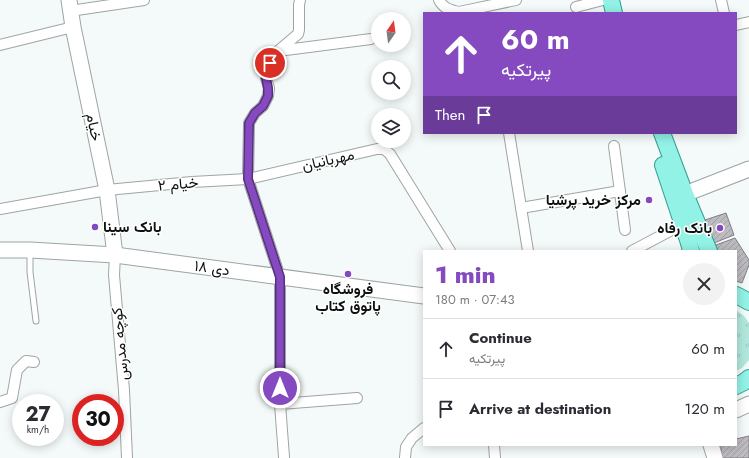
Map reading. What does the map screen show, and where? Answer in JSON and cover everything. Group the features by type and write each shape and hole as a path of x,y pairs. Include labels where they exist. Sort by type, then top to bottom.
{"main road":[{"path":"611,0 614,12"},
{"path":"619,0 622,12"},
{"name":"خیام","path":"70,6 107,190 115,255"},
{"path":"652,134 691,250"},
{"path":"662,134 709,250"},
{"path":"685,194 749,169"},
{"name":"۱۸ دی","path":"0,250 30,250 115,255 423,296"},
{"path":"737,296 749,302"},
{"path":"737,386 749,378"},
{"path":"737,410 749,404"},
{"path":"711,446 715,458"}],"street":[{"path":"70,6 144,0"},
{"path":"284,457 280,404 280,277 248,179 249,123 255,113 263,106 268,96 266,78 270,63 278,51 298,34 300,0"},
{"path":"438,0 441,5 450,11 459,12 514,0"},
{"path":"576,7 603,0"},
{"path":"721,0 724,12"},
{"path":"737,25 749,22"},
{"path":"0,45 73,27"},
{"path":"278,51 371,39"},
{"path":"509,134 528,250"},
{"path":"614,146 625,230"},
{"name":"مهربانیان","path":"248,179 377,149 384,149 390,154 449,250"},
{"name":"خیام ۲","path":"0,210 107,190 192,182 248,179"},
{"path":"521,208 620,192"},
{"path":"634,250 683,224"},
{"name":"کوچه مدرس","path":"115,255 114,275 124,390 127,458"},
{"path":"0,402 12,398 16,370 26,361 34,362"},
{"path":"280,404 358,398"},
{"path":"405,458 406,447 412,438 423,429"},
{"path":"494,446 495,458"}],"lane":[{"path":"30,250 30,272 36,321"}],"green space":[{"path":"737,311 744,316 749,323 749,360 742,368 737,370"}],"building":[{"name":"بانک رفاه","path":"726,213 734,235 714,243 705,220"},
{"path":"735,238 749,260 749,265 742,283 737,281 737,250 716,250 714,245"},
{"path":"749,436 749,458 719,458 718,454 722,452 720,446 737,446 737,439"}],"place":[{"name":"مرکز خرید پرشیا","path":"649,200"},
{"name":"بانک سینا","path":"95,227"},
{"name":"بانک رفاه","path":"720,228"},
{"name":"فروشگاه پاتوق کتاب","path":"348,274"}],"route":[{"path":"270,63 266,78 268,96 263,106 255,113 249,123 248,179 280,277 280,388"}]}
